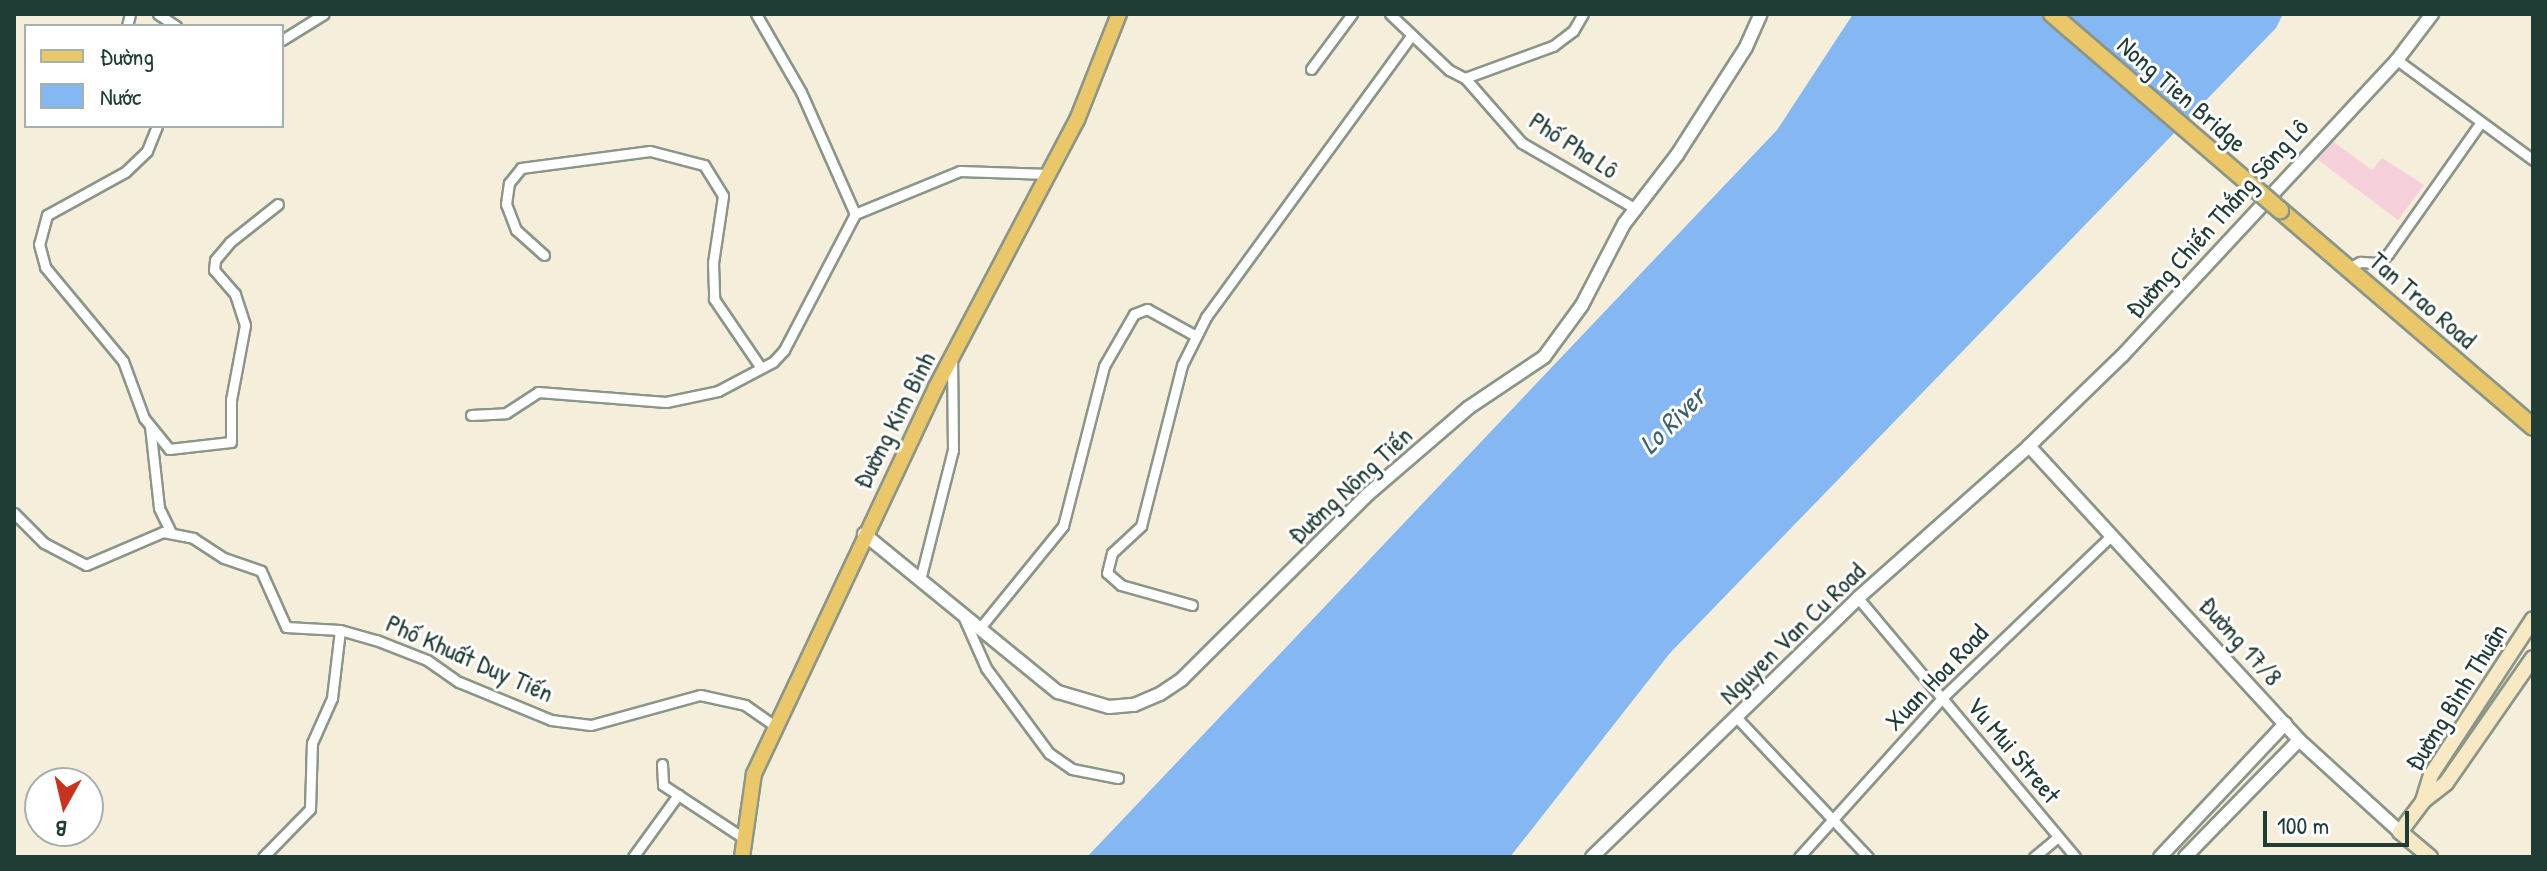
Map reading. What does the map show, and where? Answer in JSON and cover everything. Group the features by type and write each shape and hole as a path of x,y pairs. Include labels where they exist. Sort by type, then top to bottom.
{"highway":[{"name":"Nong Tien Bridge","path":"2052,14 2280,210"},
{"name":"Tan Trao Road","path":"2280,210 2533,427"}],"main road":[{"name":"Đường Kim Bình","path":"742,857 742,837 754,774 817,632 936,387 1049,174 1119,14"},
{"name":"Đường Bình Thuận","path":"2423,801 2431,775 2533,619"},
{"name":"Đường Bình Thuận","path":"2400,832 2423,801 2446,783 2533,658"},
{"name":"Đường 17/8","path":"2400,832 2423,855"}],"street":[{"path":"284,39 324,14"},
{"path":"756,14 801,92 855,214"},
{"path":"1311,69 1352,14"},
{"name":"Phố Pha Lô","path":"1390,14 1410,37 1465,78 1522,143 1636,209"},
{"path":"1465,78 1479,77 1553,46 1573,31 1583,14"},
{"name":"Đường Nông Tiến","path":"864,534 1037,678 1083,702 1134,705 1160,694 1182,679 1367,495 1468,408 1544,357 1582,305 1636,209 1677,155 1761,14"},
{"name":"Đường Chiến Thắng Sông Lô","path":"2029,446 2122,356 2397,60 2432,14"},
{"path":"1192,605 1121,585 1107,573 1112,553 1141,526 1182,365 1196,336 1303,180 1410,37"},
{"path":"2397,60 2533,160"},
{"path":"2349,268 2360,262 2379,263 2388,254 2481,122"},
{"path":"14,513 44,543 86,565 135,539 170,531 159,508 150,425 123,361 45,267 39,244 47,215 125,172 147,151 156,128"},
{"path":"544,255 516,230 506,204 509,183 521,168 650,151 704,165 723,196 713,263 714,299 761,368"},
{"path":"471,415 506,413 538,392 677,401 718,391 761,368 784,350 855,214 960,171 1049,174"},
{"path":"150,425 172,450 231,442 231,400 245,325 235,294 214,270 215,260 230,242 278,204"},
{"path":"979,629 1063,526 1104,366 1134,314 1147,309 1196,336"},
{"path":"920,580 953,450 951,358"},
{"path":"936,387 954,388"},
{"name":"Đường 17/8","path":"2029,446 2299,740 2400,832"},
{"name":"Nguyen Van Cu Road","path":"1592,857 1858,598 2029,446"},
{"name":"Phố Khuất Duy Tiến","path":"170,531 261,571 286,627 340,630 427,660 459,682 551,720 591,725 700,695 745,705 777,727"},
{"name":"Xuan Hoa Road","path":"1799,857 1943,697 2112,535"},
{"name":"Vu Mui Street","path":"1858,598 2075,857"},
{"path":"963,616 986,668 1049,753 1072,769 1118,778"},
{"path":"263,857 310,809 312,743 332,698 340,630"},
{"path":"1737,718 1868,857"},
{"path":"2160,857 2285,724"},
{"path":"2185,857 2299,740"},
{"path":"662,764 659,779 742,837"},
{"path":"633,857 678,795"},
{"path":"2034,857 2058,837"}],"shaded area":[{"path":"2331,140 2372,170 2382,158 2424,185 2398,220 2317,159"}],"water":[{"name":"Lo River","path":"1853,14 2283,14 2276,28 1670,653 1510,857 1087,857 1777,130"}]}
